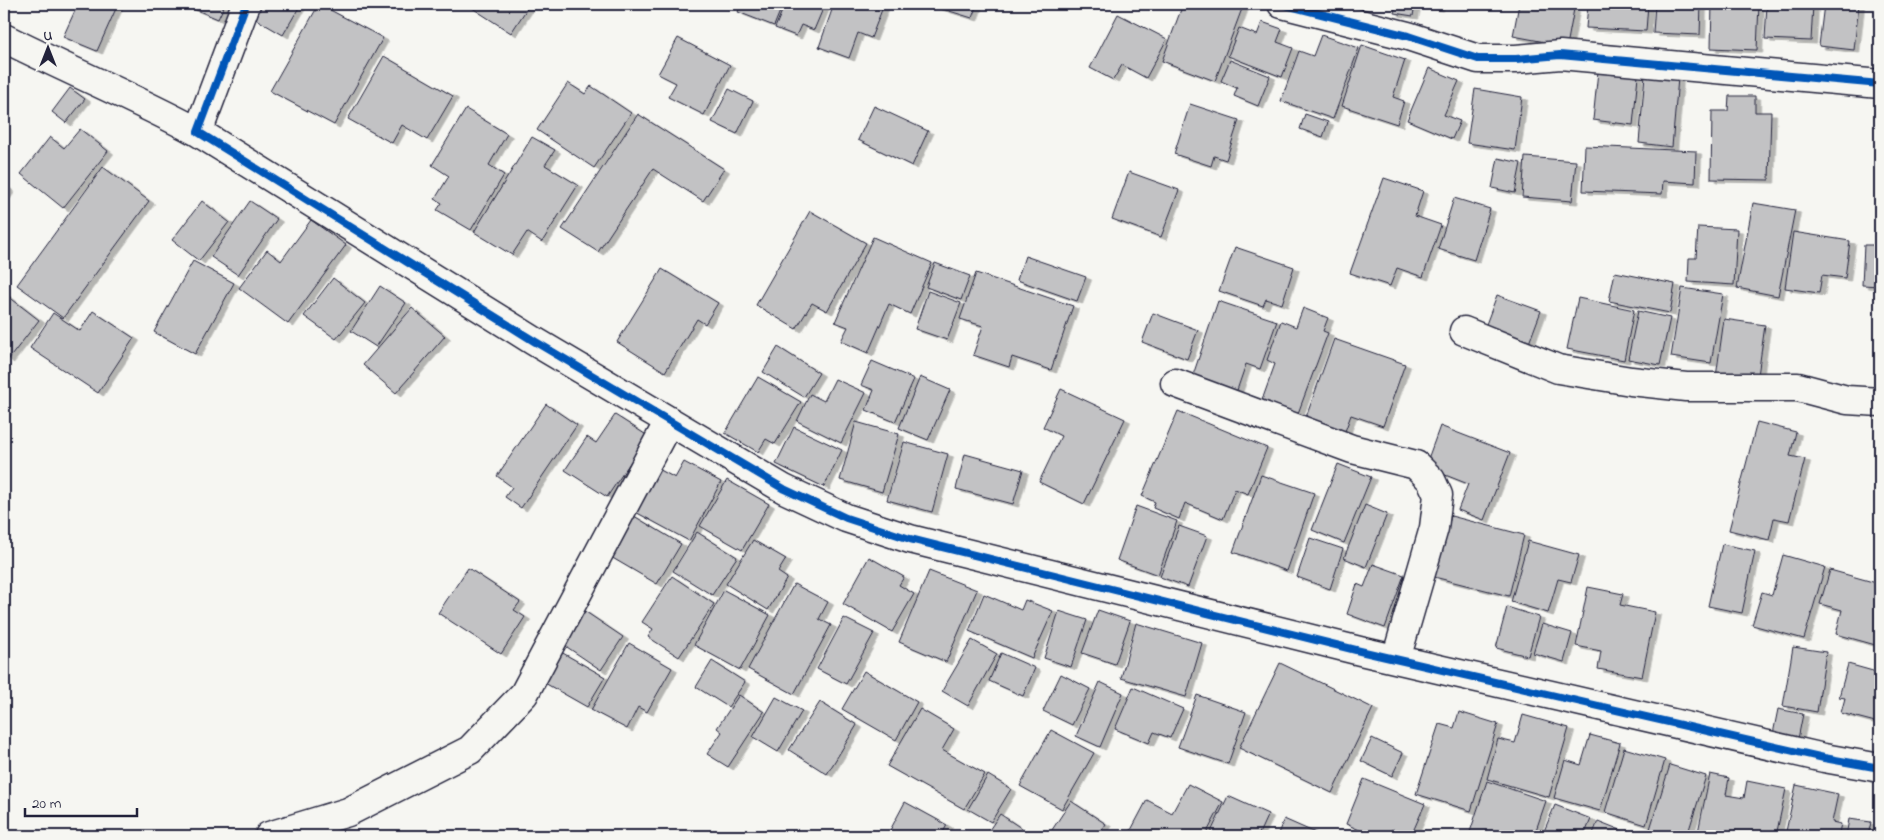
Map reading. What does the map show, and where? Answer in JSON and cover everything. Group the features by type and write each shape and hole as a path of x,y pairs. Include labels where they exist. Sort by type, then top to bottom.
{"street":[{"path":"198,132 246,4"},
{"path":"1282,4 1408,36 1478,59 1516,59 1560,55 1880,84"},
{"path":"4,38 161,112 198,132 534,341 784,488 846,518 910,540 1396,659 1824,758 1880,768"},
{"path":"1464,331 1558,368 1631,381 1686,386 1798,387 1847,400 1880,402"},
{"path":"1175,384 1352,449 1416,465 1431,480 1438,495 1434,528 1396,659"},
{"path":"269,836 348,812 470,750 524,694 669,421"}],"building":[{"path":"78,4 118,4 97,51 63,37"},
{"path":"182,4 225,4 218,19"},
{"path":"262,4 301,4 283,35 254,18"},
{"path":"319,4 383,38 334,125 270,91"},
{"path":"466,4 530,4 511,33"},
{"path":"741,4 783,4 774,26 738,12"},
{"path":"785,4 825,4 814,30 801,25 796,36 775,28"},
{"path":"834,4 875,4 883,7 871,38 858,33 849,58 819,47"},
{"path":"927,4 977,4 972,18"},
{"path":"1183,4 1236,4 1243,6 1215,81 1162,61"},
{"path":"1396,4 1415,4 1413,16 1394,13"},
{"path":"1416,4 1439,4 1438,8"},
{"path":"1519,4 1550,4 1574,9 1567,46 1513,36"},
{"path":"1588,4 1648,4 1646,31 1586,28"},
{"path":"1655,4 1701,4 1700,35 1653,33"},
{"path":"1712,4 1759,4 1757,50 1711,48"},
{"path":"1767,4 1813,4 1811,41 1765,39"},
{"path":"1824,4 1859,4 1854,50 1819,46"},
{"path":"1118,14 1167,39 1146,78 1122,65 1113,80 1090,68"},
{"path":"1262,22 1282,29 1277,42 1293,48 1282,77 1228,56 1239,28 1257,35"},
{"path":"1321,35 1359,48 1333,119 1281,101 1299,51 1313,56"},
{"path":"678,38 730,65 704,115 668,97 676,83 658,74"},
{"path":"1362,45 1405,60 1393,97 1404,101 1397,124 1342,106"},
{"path":"384,56 453,96 427,140 402,125 392,143 348,119"},
{"path":"1230,60 1270,76 1258,106 1234,96 1237,88 1221,81"},
{"path":"1429,68 1459,81 1444,115 1460,121 1452,139 1407,120"},
{"path":"1598,71 1638,76 1633,125 1593,120"},
{"path":"1645,75 1678,78 1672,147 1639,143"},
{"path":"568,83 585,94 591,86 631,113 594,168 537,130"},
{"path":"70,88 85,99 66,123 52,112"},
{"path":"729,89 753,101 737,134 712,122"},
{"path":"1475,89 1522,97 1515,150 1467,143"},
{"path":"1729,96 1755,96 1755,112 1771,112 1769,180 1711,179 1712,111 1728,111"},
{"path":"1190,104 1239,120 1226,160 1214,156 1211,166 1174,154"},
{"path":"874,106 928,131 912,166 858,140"},
{"path":"466,109 507,134 489,165 504,175 471,230 437,210 442,203 435,199 449,176 432,165"},
{"path":"638,114 724,169 703,201 653,169 598,252 562,229"},
{"path":"1305,114 1328,122 1323,137 1300,129"},
{"path":"80,129 108,151 63,208 21,174 50,137 64,148"},
{"path":"532,137 555,150 545,165 578,185 542,242 527,232 512,255 474,232"},
{"path":"1585,146 1696,151 1695,183 1663,181 1662,194 1583,191"},
{"path":"1525,157 1576,161 1572,201 1522,197"},
{"path":"1498,158 1521,163 1515,193 1492,188"},
{"path":"103,167 149,201 63,318 17,285"},
{"path":"1129,172 1179,190 1161,237 1112,219"},
{"path":"1384,178 1423,191 1415,216 1441,225 1423,277 1397,268 1390,286 1350,273"},
{"path":"4,185 9,189 4,197"},
{"path":"1454,198 1490,209 1474,260 1438,249"},
{"path":"202,201 229,222 199,261 172,240"},
{"path":"250,201 277,219 238,275 211,257"},
{"path":"1753,203 1795,210 1778,296 1737,288"},
{"path":"810,211 866,243 827,311 812,303 796,329 756,305"},
{"path":"311,220 346,245 288,324 239,288 267,250 281,261"},
{"path":"1698,227 1737,229 1734,285 1688,282 1689,258 1696,258"},
{"path":"1793,232 1850,241 1845,278 1822,275 1819,293 1785,288"},
{"path":"873,237 932,263 910,314 889,304 868,353 841,341 848,327 835,322"},
{"path":"1864,245 1880,245 1880,286 1862,285"},
{"path":"1235,247 1294,267 1282,304 1266,299 1263,306 1219,291"},
{"path":"1025,256 1086,277 1077,301 1017,280"},
{"path":"193,261 234,283 195,354 154,332"},
{"path":"935,263 970,276 961,300 926,287"},
{"path":"662,269 718,303 705,324 697,319 665,372 617,342"},
{"path":"1615,272 1675,284 1670,313 1609,301"},
{"path":"976,273 1073,306 1051,370 1012,357 1009,367 973,355 983,326 960,319"},
{"path":"333,278 365,303 336,339 304,316"},
{"path":"380,286 406,303 376,347 351,331"},
{"path":"1682,288 1723,294 1711,363 1671,357"},
{"path":"928,291 961,303 947,340 915,329"},
{"path":"4,293 39,320 8,360 4,356"},
{"path":"1497,295 1541,311 1529,343 1485,327"},
{"path":"1578,298 1634,310 1624,360 1567,349"},
{"path":"1218,301 1277,321 1260,369 1246,364 1235,396 1191,381"},
{"path":"412,308 445,336 396,393 363,365"},
{"path":"1303,308 1328,318 1323,331 1328,333 1297,416 1261,403 1275,364 1267,360 1281,321 1296,327"},
{"path":"93,311 134,338 98,393 30,348 53,313 80,331"},
{"path":"1638,311 1670,318 1660,365 1628,359"},
{"path":"1153,313 1198,330 1187,359 1142,342"},
{"path":"1724,319 1765,325 1757,383 1716,377"},
{"path":"1334,339 1405,364 1383,426 1351,415 1344,434 1305,420"},
{"path":"778,347 819,373 804,397 763,372"},
{"path":"872,361 914,379 895,422 866,410 874,390 861,385"},
{"path":"758,377 801,402 775,444 766,439 758,452 725,433"},
{"path":"920,377 950,390 928,440 899,428"},
{"path":"835,379 866,393 841,443 797,421 810,394 824,401"},
{"path":"1061,389 1125,419 1084,504 1039,482 1061,436 1043,427"},
{"path":"546,404 577,425 521,508 505,497 512,487 497,476"},
{"path":"1178,411 1267,448 1248,494 1235,489 1223,519 1185,503 1179,519 1153,508 1155,502 1142,496"},
{"path":"615,415 648,436 607,497 565,470 587,437 596,443"},
{"path":"856,422 899,434 882,492 840,480"},
{"path":"1757,422 1796,432 1790,456 1805,459 1789,521 1774,518 1769,540 1729,530"},
{"path":"1440,426 1510,453 1484,520 1458,510 1468,484 1425,467"},
{"path":"794,427 842,450 824,487 776,464"},
{"path":"904,442 948,454 932,512 887,500"},
{"path":"965,454 1023,470 1013,504 956,489"},
{"path":"684,462 721,482 689,541 630,509 653,466 675,478"},
{"path":"1338,464 1371,477 1344,543 1312,530"},
{"path":"1261,475 1314,493 1287,571 1233,552"},
{"path":"727,480 769,504 742,550 700,526"},
{"path":"1365,505 1387,514 1366,567 1344,558"},
{"path":"1136,506 1177,521 1158,575 1117,560"},
{"path":"629,513 681,544 657,584 604,553"},
{"path":"1451,516 1524,535 1509,596 1434,577"},
{"path":"1179,526 1207,536 1188,587 1160,577"},
{"path":"697,532 737,557 712,595 673,571"},
{"path":"1310,538 1343,549 1330,589 1297,577"},
{"path":"753,540 786,559 778,572 787,578 768,610 726,584"},
{"path":"1528,541 1579,555 1571,582 1558,579 1548,613 1511,602"},
{"path":"1722,544 1755,551 1742,613 1708,606"},
{"path":"1783,555 1825,567 1804,639 1752,625 1762,592 1772,595"},
{"path":"869,557 904,577 899,585 914,594 892,632 843,604"},
{"path":"1373,564 1404,575 1385,628 1347,614 1357,584 1364,587"},
{"path":"468,568 520,602 514,610 525,617 501,654 438,613"},
{"path":"1830,570 1880,584 1879,646 1836,634 1842,610 1820,604"},
{"path":"929,571 977,590 946,662 899,642"},
{"path":"672,576 714,604 679,657 648,637 653,629 642,622"},
{"path":"794,584 828,602 819,619 831,625 794,694 748,669"},
{"path":"1588,587 1623,594 1620,605 1655,612 1642,677 1598,669 1601,651 1576,646"},
{"path":"724,590 770,615 740,670 694,645"},
{"path":"984,594 1021,610 1025,600 1053,611 1032,658 969,631"},
{"path":"1507,607 1539,617 1528,656 1496,648"},
{"path":"583,610 623,637 601,670 561,643"},
{"path":"1098,610 1130,621 1115,664 1082,653"},
{"path":"1059,611 1087,620 1071,667 1044,658"},
{"path":"844,618 874,633 846,684 817,669"},
{"path":"1136,623 1202,643 1186,697 1121,678"},
{"path":"1542,624 1572,633 1564,662 1533,653"},
{"path":"972,640 997,654 968,706 942,691"},
{"path":"629,643 672,668 647,712 638,707 627,729 591,710"},
{"path":"1793,647 1826,652 1817,712 1783,706"},
{"path":"561,652 605,677 587,707 543,682"},
{"path":"1001,653 1035,668 1023,696 989,681"},
{"path":"712,661 745,682 728,707 696,687"},
{"path":"1280,663 1373,708 1332,793 1239,748"},
{"path":"1848,664 1880,673 1879,723 1841,713 1845,698 1839,697"},
{"path":"864,671 917,702 896,740 842,709"},
{"path":"1061,674 1090,689 1072,725 1043,711"},
{"path":"1100,682 1123,693 1100,747 1076,736"},
{"path":"1133,687 1183,709 1170,738 1154,732 1149,743 1115,729"},
{"path":"739,695 764,712 728,767 707,754 722,732 717,728"},
{"path":"1197,695 1246,712 1228,764 1178,747"},
{"path":"776,697 802,711 778,752 753,737"},
{"path":"820,702 857,725 827,774 789,750"},
{"path":"920,709 954,729 942,750 985,774 964,809 887,766"},
{"path":"1778,709 1803,714 1797,744 1772,739"},
{"path":"1459,712 1498,724 1471,811 1416,794 1439,724 1454,728"},
{"path":"1523,715 1569,728 1549,797 1487,779 1498,739 1515,743"},
{"path":"1051,730 1094,753 1062,809 1020,786"},
{"path":"1590,735 1620,743 1600,811 1554,798 1565,760 1581,765"},
{"path":"1372,738 1403,753 1392,776 1361,761"},
{"path":"1624,748 1665,760 1646,825 1605,812"},
{"path":"1670,765 1706,776 1687,836 1672,836 1650,829"},
{"path":"1710,774 1729,778 1726,795 1744,798 1747,781 1786,789 1776,836 1722,836 1698,832"},
{"path":"988,775 1011,789 991,822 968,809"},
{"path":"1364,779 1425,804 1411,836 1393,829 1390,836 1362,836 1364,832 1346,824"},
{"path":"1487,781 1546,801 1534,836 1528,836 1511,830 1509,836 1469,835"},
{"path":"1188,784 1223,802 1205,836 1138,836 1130,832 1147,800 1172,813"},
{"path":"1796,785 1838,794 1832,822 1841,824 1838,836 1785,836"},
{"path":"1228,796 1268,814 1258,836 1209,836"},
{"path":"1071,801 1106,824 1098,836 1048,836"},
{"path":"905,802 947,825 941,836 887,836"},
{"path":"1555,805 1591,819 1584,836 1542,836"},
{"path":"1000,814 1033,836 985,836"},
{"path":"1284,819 1318,834 1317,836 1277,836"},
{"path":"1849,819 1871,822 1868,836 1846,836"},
{"path":"1598,821 1633,835 1592,836"}],"cycle path":[{"path":"246,4 198,132 534,341 784,489 846,518 910,539 1360,651 1824,758 1880,768"},
{"path":"1282,4 1408,36 1478,59 1516,59 1560,55 1880,84"}]}
